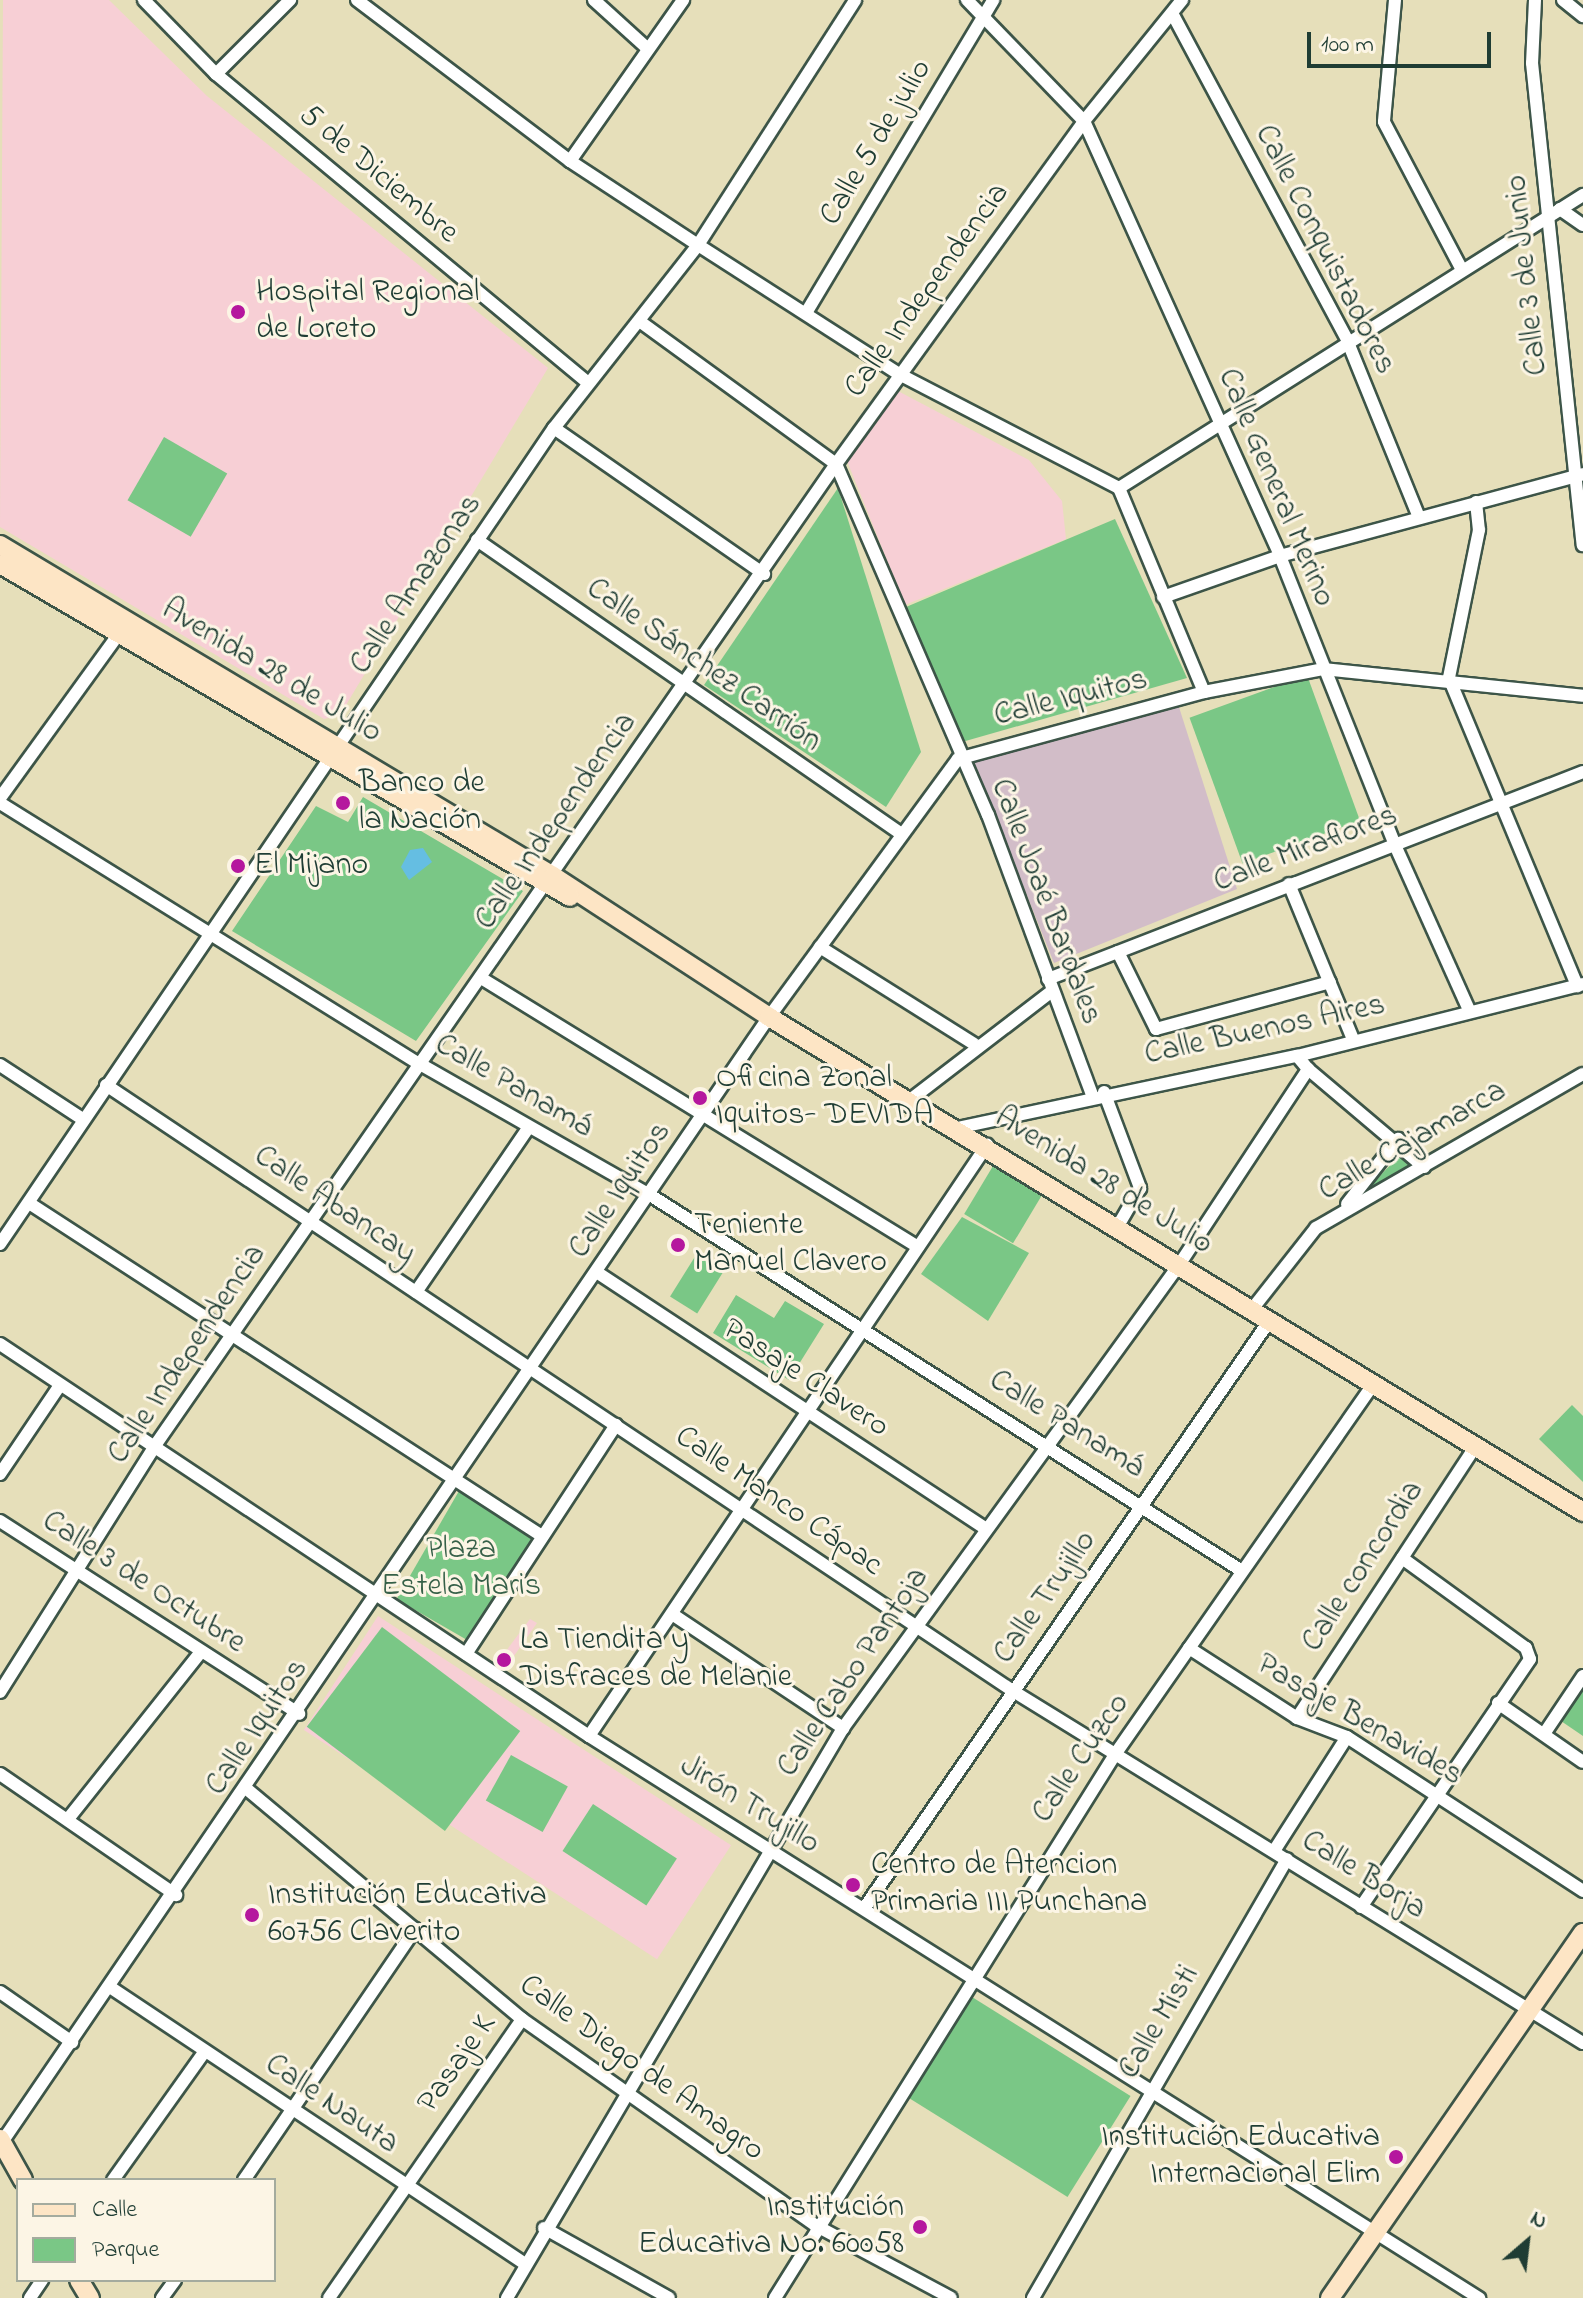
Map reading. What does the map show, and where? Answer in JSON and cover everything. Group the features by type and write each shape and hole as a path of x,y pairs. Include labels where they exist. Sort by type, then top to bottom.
{"main road":[{"name":"Avenida 28 de Julio","path":"0,545 123,628"},
{"name":"Avenida 28 de Julio","path":"0,564 123,628 591,906 769,1017 987,1145 1583,1512"},
{"path":"1330,2298 1583,1933"},
{"path":"1,2141 22,2178"}],"street":[{"name":"5 de Diciembre","path":"144,0 216,74 587,382"},
{"path":"216,74 290,0"},
{"path":"357,0 570,161 899,374 1119,488 1204,692"},
{"path":"594,0 647,48"},
{"path":"570,161 683,0"},
{"name":"Calle Amazonas","path":"0,1244 81,1118 214,937 554,428 587,382 642,323 698,245 855,0"},
{"name":"Calle General Merino","path":"967,0 985,13 1084,121 1280,556 1394,843 1470,1012"},
{"name":"Calle 5 de julio","path":"806,313 993,0"},
{"name":"Calle Independencia","path":"0,1692 154,1447 683,685 764,574 836,464 1084,121 1182,0"},
{"path":"1395,0 1384,122 1462,270"},
{"name":"Calle 3 de Junio","path":"1535,0 1532,63 1547,220 1579,475 1583,545"},
{"path":"1563,0 1583,16"},
{"name":"Calle Conquistadores","path":"1172,13 1347,340 1419,517"},
{"path":"1119,488 1347,340 1547,220 1583,195"},
{"path":"1560,209 1583,225"},
{"path":"642,323 836,464"},
{"path":"554,428 764,574"},
{"name":"Calle Joaé Bardales","path":"836,464 958,759 988,815 1050,985 1140,1188 1118,1226"},
{"path":"1163,597 1280,556 1579,475"},
{"path":"1476,502 1479,530 1449,678 1498,805 1580,985"},
{"name":"Calle Sánchez Carrión","path":"477,540 900,833"},
{"path":"0,801 123,628"},
{"name":"Calle Iquitos","path":"1,2141 176,1895 380,1597 769,1017 900,833 958,759 1204,692 1323,669 1449,678 1583,696"},
{"name":"Calle Miraflores","path":"910,1100 974,1044 1050,985 1118,952 1583,772"},
{"name":"Calle Panamá","path":"0,801 420,1064 650,1195 863,1330 1049,1442 1242,1571"},
{"path":"1289,884 1353,1039"},
{"path":"820,947 974,1044"},
{"path":"1118,952 1156,1029 1330,982"},
{"path":"481,978 918,1247"},
{"name":"Calle Buenos Aires","path":"957,1128 1098,1094 1297,1056 1353,1039 1580,985"},
{"path":"1297,1056 1308,1069 1398,1139 1424,1167"},
{"path":"0,1065 81,1118"},
{"name":"Calle Cabo Pantoja","path":"507,2298 544,2228 843,1728 984,1528 1179,1265 1308,1069"},
{"name":"Calle Cajamarca","path":"1253,1308 1316,1228 1583,1074"},
{"name":"Calle Abancay","path":"106,1085 532,1370"},
{"path":"416,1292 529,1127"},
{"path":"1343,1210 1398,1139"},
{"path":"589,1736 987,1145"},
{"path":"29,1203 542,1536"},
{"name":"Pasaje Clavero","path":"598,1273 984,1528"},
{"name":"Calle Trujillo","path":"865,1907 1270,1320"},
{"name":"Jirón Trujillo","path":"0,1344 589,1736 972,1974 1375,2229 1476,2297"},
{"name":"Calle Manco Cápac","path":"532,1370 1013,1691 1116,1753"},
{"name":"Calle Cuzco","path":"775,2298 815,2225 972,1974 1116,1753 1374,1383"},
{"path":"0,1474 60,1385"},
{"path":"466,1654 616,1425"},
{"name":"Calle concordia","path":"1297,1718 1476,1445"},
{"name":"Calle 3 de Octubre","path":"0,1521 299,1714"},
{"path":"1361,1907 1530,1659 1526,1648 1402,1558"},
{"path":"672,1614 843,1728"},
{"name":"Pasaje Benavides","path":"1189,1648 1297,1718 1347,1737 1583,1891"},
{"path":"68,1819 201,1652"},
{"path":"1544,1734 1583,1676"},
{"path":"1498,1703 1583,1762"},
{"path":"1274,1851 1347,1737"},
{"name":"Calle Borja","path":"1116,1753 1583,2043"},
{"path":"0,1774 176,1895"},
{"name":"Calle Diego de Amagro","path":"248,1790 522,2019 815,2225 951,2298"},
{"name":"Calle Misti","path":"1033,2298 1151,2088 1287,1859"},
{"path":"245,2178 415,1929"},
{"name":"Calle Nauta","path":"110,1987 291,2112 524,2263"},
{"path":"0,1992 72,2042"},
{"name":"Pasaje K","path":"329,2298 404,2185 522,2019"},
{"path":"114,2178 205,2051"},
{"path":"544,2228 669,2298"},
{"path":"639,2298 646,2286"}],"shaded area":[{"name":"Hospital Regional de Loreto","path":"3,0 109,0 207,96 548,368 340,715 324,719 0,527"},
{"path":"896,390 1029,460 1062,501 1066,539 905,605 845,456"},
{"path":"1178,704 1237,889 1054,963 972,758"},
{"path":"378,1616 731,1845 657,1959 304,1730"},
{"path":"530,1619 537,1623 507,1666 500,1659"}],"green space":[{"path":"164,437 227,474 191,537 128,500"},
{"path":"838,488 921,752 886,807 704,685"},
{"path":"1115,519 1187,678 962,742 906,607"},
{"path":"1307,675 1360,821 1243,863 1190,718"},
{"path":"363,797 523,891 416,1041 232,931 316,806 348,822"},
{"path":"1402,1153 1412,1166 1367,1189"},
{"path":"993,1166 1042,1195 1013,1243 964,1214"},
{"path":"962,1217 1029,1253 988,1321 921,1274"},
{"path":"696,1255 723,1272 697,1314 670,1297"},
{"path":"736,1295 774,1318 785,1301 824,1324 789,1380 713,1333"},
{"path":"1572,1405 1583,1416 1583,1482 1539,1439"},
{"name":"Plaza Estela Maris","path":"463,1484 542,1530 475,1645 396,1599"},
{"path":"382,1627 520,1731 445,1831 307,1727"},
{"path":"1583,1689 1583,1736 1561,1721"},
{"path":"511,1755 568,1787 543,1832 486,1800"},
{"path":"593,1804 677,1858 646,1905 563,1851"},
{"path":"972,1997 1131,2096 1068,2197 909,2098"}],"water":[{"path":"423,848 432,862 409,880 401,867 410,850"}],"place":[{"name":"Hospital Regional de Loreto","path":"238,312"},
{"name":"Banco de la Nación","path":"343,803"},
{"name":"El Mijano","path":"238,866"},
{"name":"Oficina Zonal Iquitos- DEVIDA","path":"700,1098"},
{"name":"Teniente Manuel Clavero","path":"678,1245"},
{"name":"La Tiendita y Disfraces de Melanie","path":"504,1660"},
{"name":"Centro de Atencion Primaria III Punchana","path":"853,1885"},
{"name":"Institución Educativa 60756 Claverito","path":"252,1915"},
{"name":"Institución Educativa Internacional Elim","path":"1396,2157"},
{"name":"Institución Educativa No. 60058","path":"920,2227"}]}
